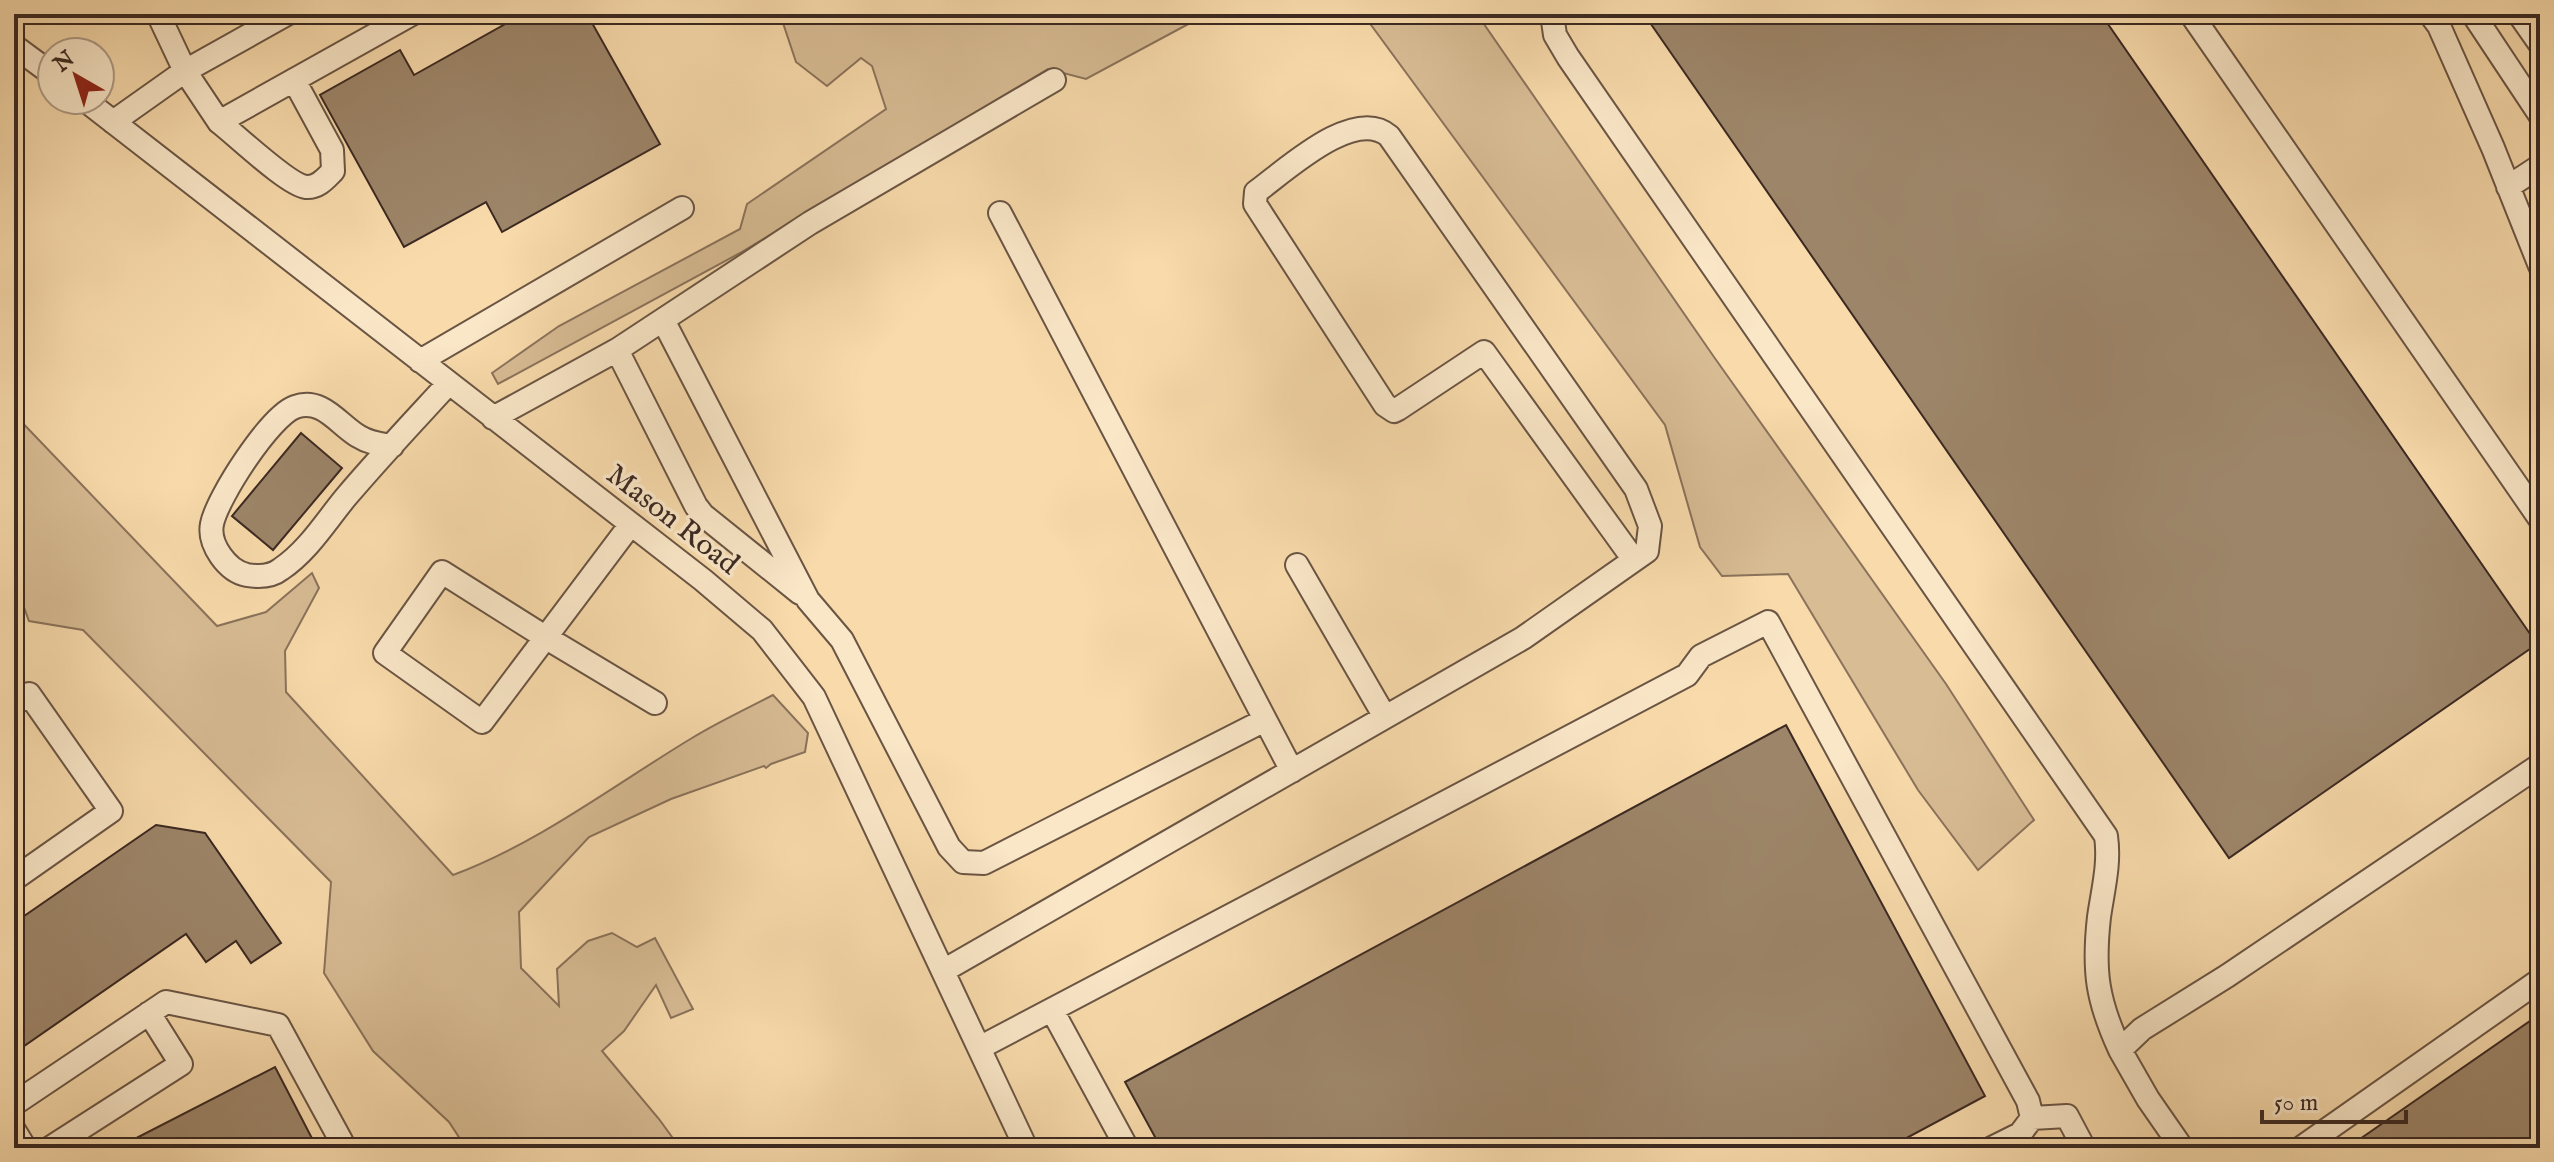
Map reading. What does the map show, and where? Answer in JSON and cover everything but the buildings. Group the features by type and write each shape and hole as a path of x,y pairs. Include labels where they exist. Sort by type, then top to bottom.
{"street":[{"path":"167,14 160,18 185,71 219,122 289,179 306,187 321,184 333,171 332,150 294,80"},
{"path":"113,122 185,71 287,14"},
{"path":"219,122 412,14"},
{"path":"1552,14 1555,35 1568,57 2106,836 2109,859 2100,915 2097,974 2103,1012 2148,1099 2182,1148"},
{"path":"2191,14 2540,519"},
{"path":"2430,14 2451,53 2540,266"},
{"path":"2473,14 2540,115"},
{"path":"2519,14 2540,44"},
{"path":"14,46 36,62"},
{"path":"493,418 617,350 810,223 1054,80"},
{"name":"Mason Road","path":"105,116 703,580 762,630 814,697 1026,1148"},
{"path":"943,971 1523,638 1647,551 1650,526 1636,489 1389,136 1375,128 1346,131 1330,139 1256,192 1255,204 1385,405 1394,411 1398,409 1484,352 1634,560"},
{"path":"2508,187 2540,166"},
{"path":"420,361 682,208"},
{"path":"1000,213 1292,771"},
{"path":"663,320 808,600"},
{"path":"617,350 696,506 808,600 842,640 949,847 963,862 984,863 1265,720"},
{"path":"392,446 372,443 356,435 329,412 309,405 293,407 267,430 224,493 211,527 216,546 227,565 243,575 263,577 280,570 305,548 448,384"},
{"path":"631,524 545,637 482,722 385,653 442,572 545,637 655,703"},
{"path":"1297,565 1385,717"},
{"path":"979,1048 1687,675 1701,656 1768,622 2028,1101 2027,1133"},
{"path":"14,704 29,694 111,811 14,879"},
{"path":"2120,1050 2142,1029 2227,976 2540,765"},
{"path":"2301,1148 2540,980"},
{"path":"14,1104 166,1002 278,1025 345,1148"},
{"path":"1052,1010 1127,1148"},
{"path":"50,1148 181,1064 149,1013"},
{"path":"1992,1148 2067,1116 2084,1148"},
{"path":"14,1130 25,1148"}],"shaded area":[{"path":"780,14 1207,14 1086,79 1048,69 740,253 498,384 492,373 559,326 740,229 747,204 886,109 872,66 861,58 827,86 796,62"},
{"path":"1363,14 1477,14 1714,357 1946,684 2034,820 1978,870 1918,790 1788,574 1722,576 1700,547 1665,425"},
{"path":"14,414 217,626 266,612 312,573 319,588 285,651 286,692 453,875 516,847 702,732 773,695 808,733 805,752 671,799 589,837 519,912 521,968 559,1006 557,969 588,941 612,933 637,947 655,938 693,1009 671,1018 656,985 624,1031 602,1051 680,1148 466,1148 449,1122 373,1051 324,973 331,882 83,630 29,621 14,580"}]}
